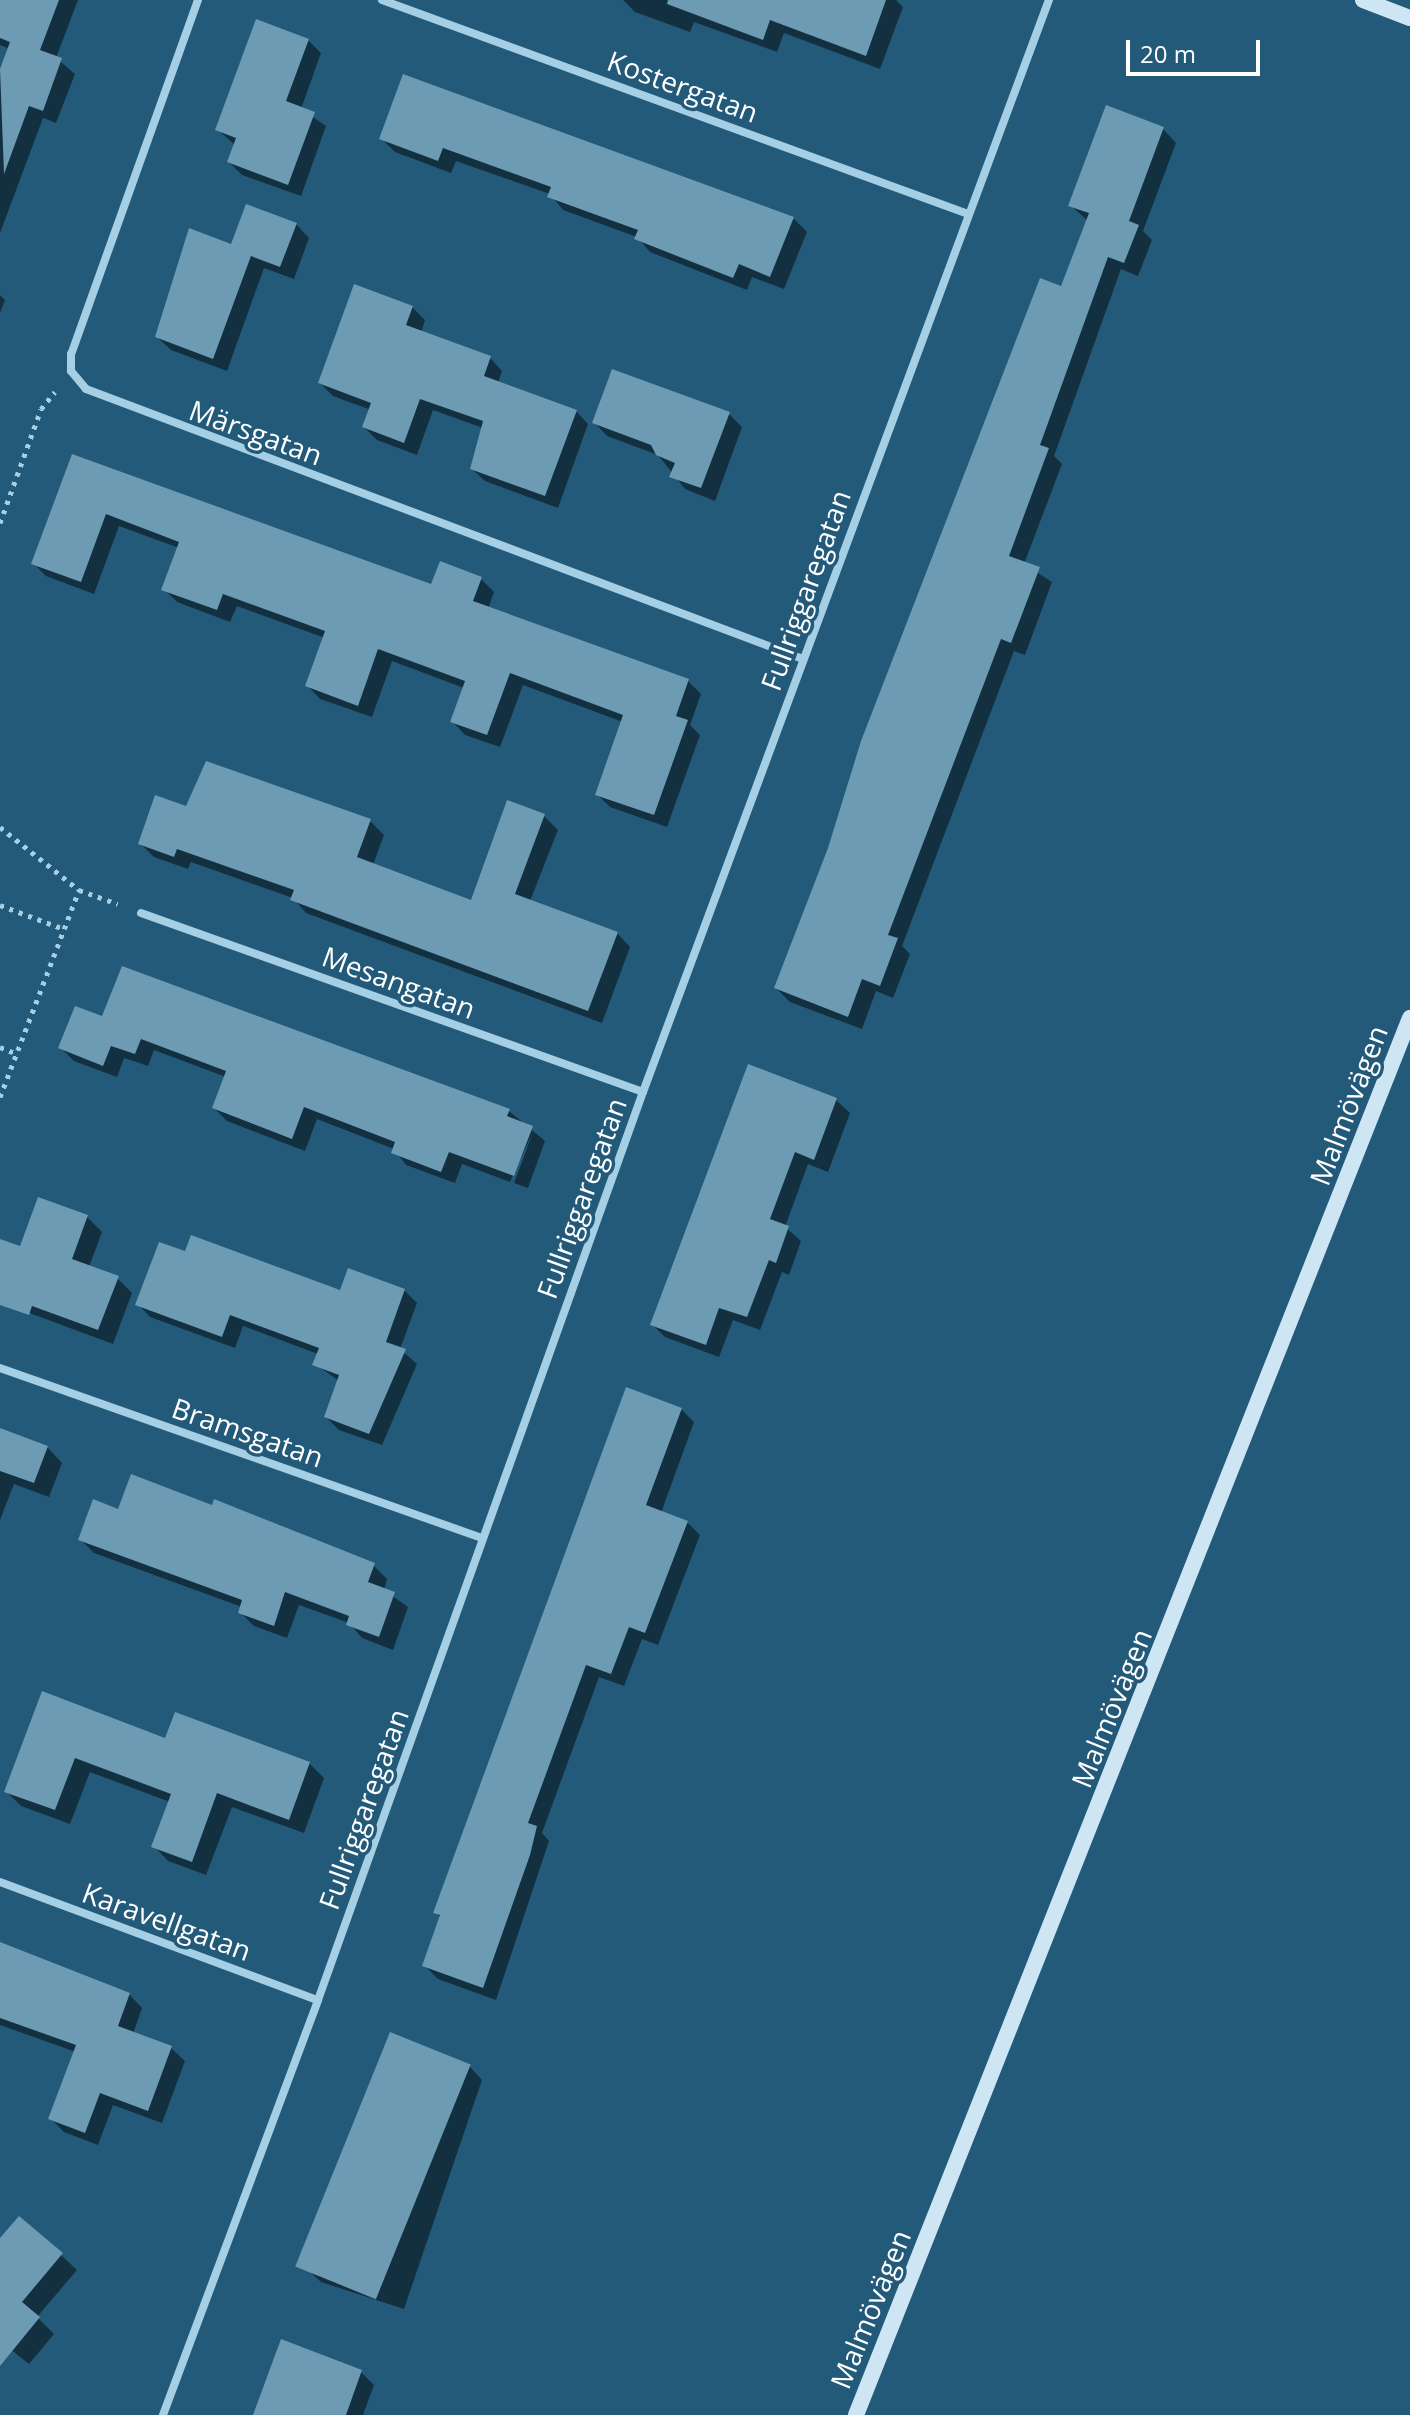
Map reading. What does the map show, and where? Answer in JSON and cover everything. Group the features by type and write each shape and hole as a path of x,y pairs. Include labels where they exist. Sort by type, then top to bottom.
{"main road":[{"path":"1363,0 1410,18"},
{"name":"Malmövägen","path":"856,2415 1410,1018"}],"street":[{"path":"71,371 71,354 198,0"},
{"name":"Kostergatan","path":"382,0 968,214"},
{"name":"Fullriggaregatan","path":"163,2415 318,2000 643,1092 1049,0"},
{"name":"Märsgatan","path":"71,371 86,389 104,398 803,659"},
{"name":"Mesangatan","path":"141,913 643,1092"},
{"name":"Bramsgatan","path":"0,1368 482,1538"},
{"name":"Karavellgatan","path":"0,1882 318,2000"}],"path":[{"path":"0,523 41,409 71,371"},
{"path":"0,827 79,890 141,913"},
{"path":"0,1097 79,890"},
{"path":"0,905 64,929"},
{"path":"0,1047 17,1054"}],"building":[{"path":"0,0 59,0 40,50 62,58 43,111 29,106 4,174 0,69 10,42 0,38"},
{"path":"668,0 886,0 866,56 770,20 763,40 667,4"},
{"path":"256,19 309,39 286,101 315,112 288,185 227,162 236,138 215,130"},
{"path":"403,74 794,217 770,277 739,264 733,278 634,239 638,230 547,197 551,187 443,148 438,161 379,139"},
{"path":"1106,105 1164,127 1129,221 1139,225 1124,263 1108,257 1040,445 1049,448 1009,556 1040,567 1011,643 1001,639 888,935 898,938 880,986 862,979 848,1017 774,988 828,848 861,741 1040,278 1061,286 1089,213 1068,206"},
{"path":"246,204 297,223 280,267 251,256 213,359 155,337 189,228 231,244"},
{"path":"354,284 413,306 406,325 491,356 484,376 577,410 545,496 470,469 483,421 420,399 404,443 362,427 371,403 318,383"},
{"path":"612,369 730,412 701,488 669,477 675,463 656,455 651,445 592,423"},
{"path":"72,454 431,584 440,561 482,577 473,601 689,679 676,716 688,720 654,815 595,795 623,715 510,673 487,735 450,722 465,681 378,649 358,706 305,686 325,631 223,594 217,610 161,590 179,542 106,514 81,582 31,564"},
{"path":"206,761 371,819 357,857 471,900 507,800 545,814 515,894 618,932 588,1011 290,900 294,890 177,849 174,857 138,844 155,795 186,806"},
{"path":"122,966 510,1109 507,1116 533,1126 514,1176 449,1152 441,1172 391,1153 395,1142 304,1107 292,1139 212,1108 226,1071 141,1039 135,1054 111,1046 103,1066 58,1048 75,1006 102,1016"},
{"path":"748,1064 837,1098 814,1160 795,1152 770,1219 789,1226 776,1263 769,1260 747,1317 719,1308 706,1345 650,1325"},
{"path":"38,1197 88,1215 72,1259 119,1276 98,1330 32,1306 29,1315 0,1305 0,1239 20,1246"},
{"path":"191,1235 340,1290 348,1268 405,1289 386,1342 406,1349 369,1434 324,1417 339,1375 312,1365 319,1348 230,1315 222,1337 135,1305 159,1242 185,1251"},
{"path":"626,1387 682,1408 646,1505 688,1521 645,1633 629,1627 611,1674 586,1665 528,1823 537,1826 530,1855 483,1988 422,1966 440,1915 433,1913"},
{"path":"0,1428 48,1446 34,1483 0,1471"},
{"path":"131,1474 212,1505 214,1499 375,1563 368,1582 395,1592 379,1637 346,1625 349,1616 285,1592 274,1626 238,1613 242,1600 78,1540 93,1499 118,1509"},
{"path":"42,1691 165,1738 175,1712 310,1762 289,1820 217,1793 192,1862 151,1847 171,1794 75,1758 55,1810 4,1792"},
{"path":"0,1942 130,1993 118,2026 172,2046 148,2111 100,2093 85,2133 48,2119 76,2045 0,2018"},
{"path":"390,2032 471,2065 376,2299 295,2267"},
{"path":"19,2216 63,2253 22,2302 40,2317 0,2366 0,2238"},
{"path":"281,2339 362,2370 346,2415 253,2415"}]}
